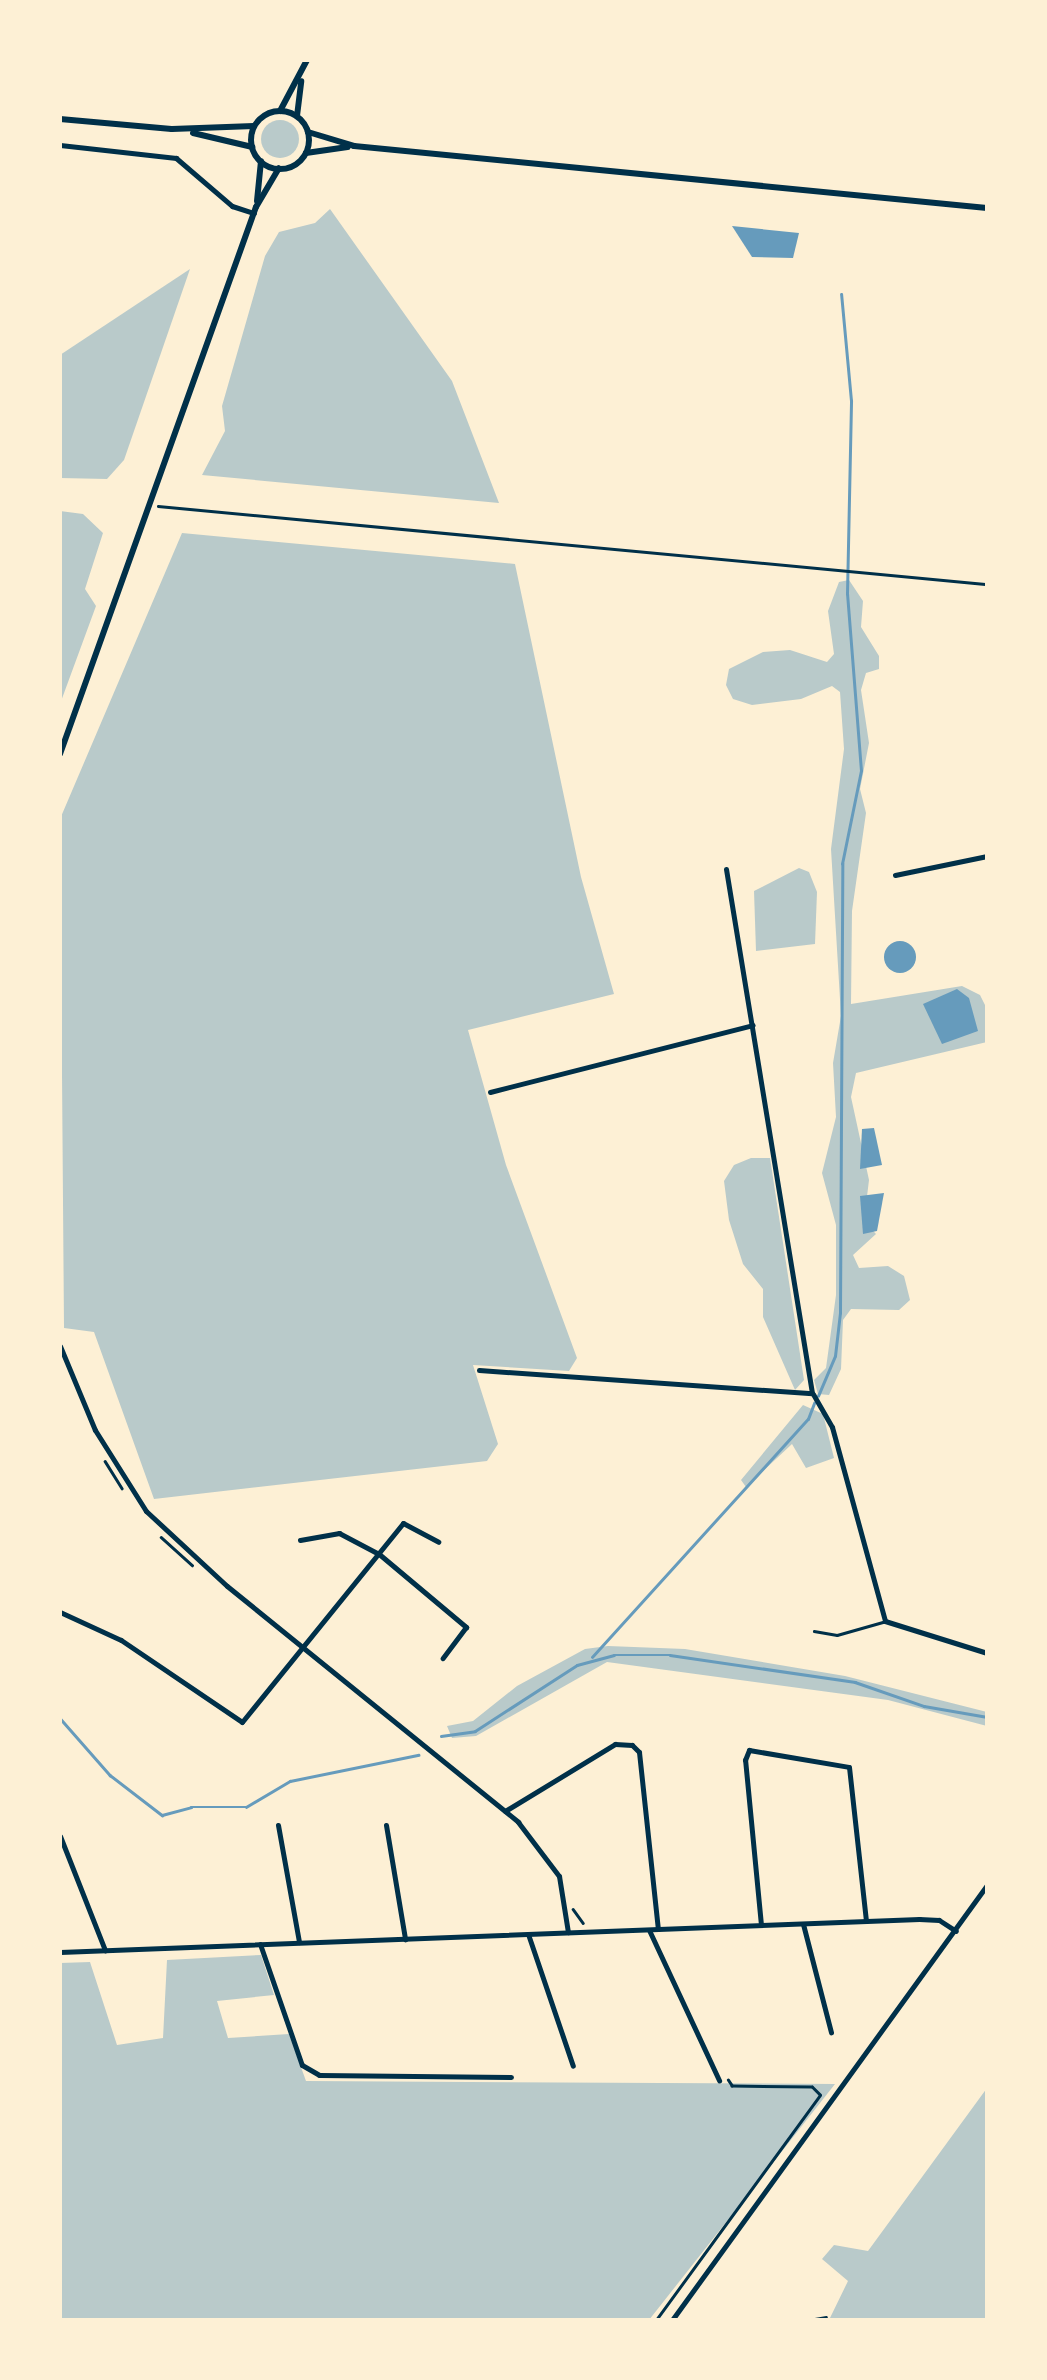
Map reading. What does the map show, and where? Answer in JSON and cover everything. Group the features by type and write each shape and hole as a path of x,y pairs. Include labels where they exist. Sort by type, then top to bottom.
{"main road":[{"path":"297,116 307,60"},
{"path":"172,129 254,126 280,111 302,75"},
{"path":"280,111 297,116 308,132 354,146 987,208"},
{"path":"60,119 172,129 252,146"},
{"path":"254,126 252,146 260,161 255,210"},
{"path":"305,154 308,132"},
{"path":"60,754 255,210 278,168 305,154 354,146"},
{"path":"260,161 278,168"}],"street":[{"path":"60,145 176,158 232,206 255,210"},
{"path":"895,875 987,856"},
{"path":"726,869 812,1393 832,1427 885,1621 987,1652"},
{"path":"490,1092 754,1025"},
{"path":"60,1346 94,1430 146,1510 227,1586 504,1811 559,1876 568,1934"},
{"path":"479,1370 812,1393"},
{"path":"60,1612 121,1640 242,1722 307,1648 403,1523 438,1542"},
{"path":"300,1540 340,1533 379,1554 466,1627 442,1658"},
{"path":"504,1811 615,1744 632,1745 639,1752 658,1930"},
{"path":"760,1925 745,1760 753,1750 849,1768 866,1921"},
{"path":"278,1825 298,1942"},
{"path":"386,1826 404,1939"},
{"path":"60,1836 105,1950"},
{"path":"672,2320 987,1884"},
{"path":"60,1952 930,1918 956,1931"},
{"path":"803,1924 831,2032"},
{"path":"649,1930 719,2080"},
{"path":"528,1934 572,2066"},
{"path":"260,1944 302,2065 319,2074 511,2077"}],"lane":[{"path":"814,1631 837,1635 885,1621"},
{"path":"809,2320 826,2317"}],"path":[{"path":"152,504 186,504 987,584"},
{"path":"656,2320 820,2094 812,2087 732,2086 719,2080"}],"shaded area":[{"path":"280,120 294,125 299,139 294,153 280,158 266,153 261,139 266,125"},
{"path":"330,209 452,381 499,503 202,475 225,431 222,406 265,256 279,232 315,223"},
{"path":"190,269 124,460 107,479 60,478 60,355"},
{"path":"60,511 83,514 103,533 85,589 96,606 60,704"},
{"path":"182,533 515,564 581,877 614,994 468,1030 506,1165 577,1358 569,1371 473,1365 498,1444 487,1461 154,1499 94,1332 64,1328 60,819"},
{"path":"849,580 863,601 861,627 879,656 879,669 866,673 861,690 869,743 860,789 866,813 852,911 851,1004 962,986 980,995 987,1009 987,1042 856,1073 851,1097 869,1180 864,1221 876,1234 853,1255 859,1268 888,1266 904,1276 910,1300 899,1310 851,1309 843,1320 841,1369 829,1395 818,1394 814,1380 826,1368 836,1295 836,1225 822,1173 836,1117 833,1063 841,1016 831,849 844,749 840,692 832,686 801,699 752,705 733,699 726,685 729,669 763,652 790,650 827,662 834,654 828,611 839,582"},
{"path":"799,868 809,872 817,892 815,944 756,951 754,891"},
{"path":"751,1158 770,1158 804,1380 795,1390 763,1317 763,1289 743,1264 729,1220 724,1181 734,1165"},
{"path":"803,1405 823,1414 834,1458 806,1468 792,1444 746,1487 741,1480"},
{"path":"585,1649 685,1649 845,1676 987,1712 987,1726 888,1700 607,1662 476,1736 452,1738 447,1726 473,1721 517,1686"},
{"path":"261,1955 274,1995 217,2001 228,2038 289,2034 306,2081 835,2084 649,2320 60,2320 60,1963 90,1962 117,2045 163,2038 167,1960"},
{"path":"987,2088 987,2320 829,2320 848,2281 822,2259 834,2245 868,2251"}],"water":[{"path":"732,226 799,233 793,258 752,257"},
{"path":"900,941 911,946 916,957 911,968 900,973 889,968 884,957 889,946"},
{"path":"957,989 969,998 978,1031 942,1044 923,1004"},
{"path":"874,1128 882,1165 860,1169 862,1129"},
{"path":"884,1193 877,1231 863,1234 860,1196"}],"waterway":[{"path":"818,1396 835,1356 840,1313 842,864 861,771 847,594 851,401 841,294"},
{"path":"592,1657 808,1419 814,1403"},
{"path":"441,1736 475,1731 577,1665 614,1655 670,1655 855,1682 924,1706 987,1717"},
{"path":"60,1718 110,1775 162,1815 191,1807 246,1807 290,1781 418,1755"}]}
